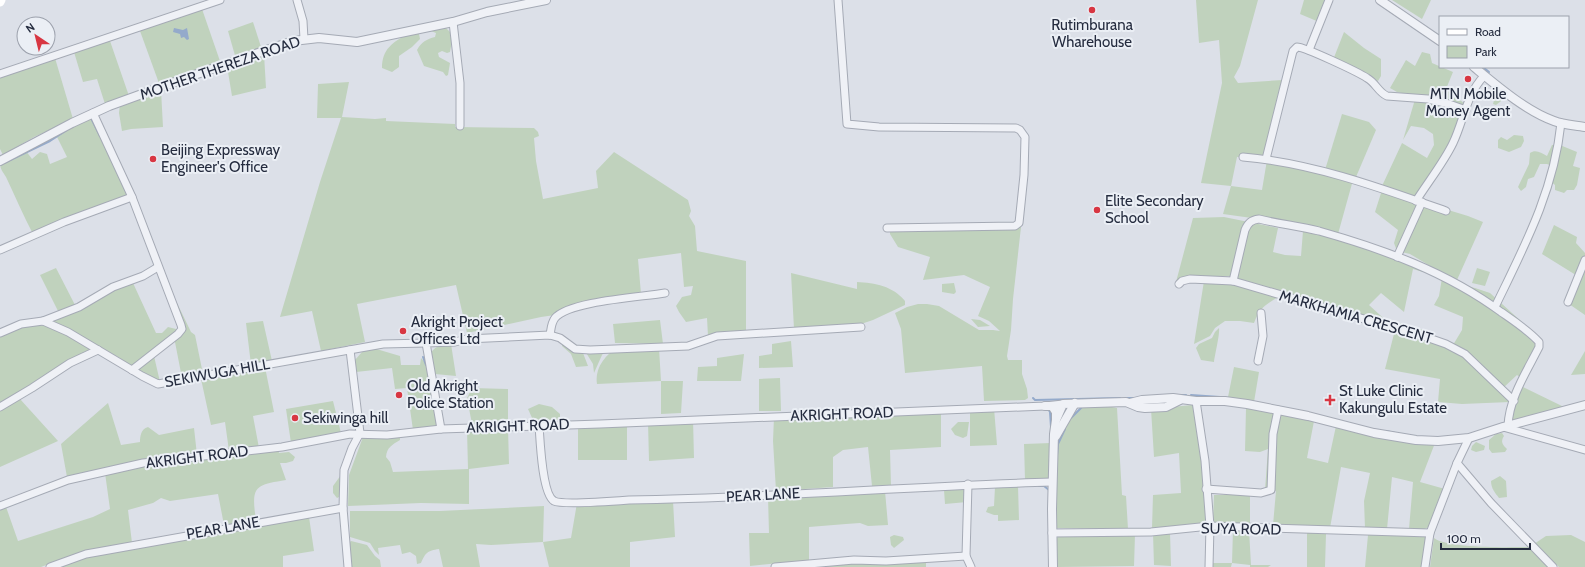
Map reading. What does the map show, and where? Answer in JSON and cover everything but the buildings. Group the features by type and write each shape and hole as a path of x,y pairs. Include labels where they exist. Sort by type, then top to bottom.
{"street":[{"path":"0,74 220,0"},
{"path":"297,0 303,21 304,39"},
{"name":"MOTHER THEREZA ROAD","path":"0,161 93,113 197,74 304,39 330,38 357,42 453,22 487,12 541,0"},
{"path":"838,0 847,124 880,127 1016,128 1020,130 1025,137 1024,175 1019,223 1015,226 887,228"},
{"path":"1309,50 1329,0"},
{"path":"1380,0 1439,40"},
{"path":"453,22 460,83 460,126"},
{"path":"1266,159 1293,51 1295,48 1299,47 1309,50 1368,78 1382,94 1387,96 1433,100 1466,110"},
{"path":"1475,68 1519,102 1554,121 1585,127"},
{"path":"1397,257 1419,201 1452,146 1472,92 1484,76"},
{"path":"93,113 132,197 182,328 178,334 132,370"},
{"path":"1495,307 1538,217 1559,143 1561,123"},
{"path":"1244,157 1266,159 1343,176 1446,211"},
{"path":"0,250 71,219 132,197"},
{"path":"1233,281 1244,230 1248,224 1255,219 1259,219 1317,231 1413,262 1458,285 1495,307 1539,342 1539,347 1514,401 1507,423"},
{"path":"1568,302 1585,260"},
{"path":"0,332 21,324 44,321 79,307 113,287 143,276 158,267"},
{"name":"MARKHAMIA CRESCENT","path":"1179,284 1182,281 1190,279 1233,281 1426,337 1446,344 1465,354 1514,401"},
{"path":"665,293 569,308 555,317 551,325 550,336 557,337 569,346 580,350 688,346 716,336 861,327"},
{"path":"1258,361 1263,336 1261,313"},
{"name":"SEKIWUGA HILL","path":"44,321 68,332 153,383 158,384 390,343 455,342 467,339 550,336"},
{"path":"426,343 441,429"},
{"path":"0,407 70,364 98,350"},
{"path":"348,567 343,508 344,470 352,448 360,434 350,350"},
{"path":"1053,567 1052,482 1054,434 1056,420 1063,404 1130,403 1173,398 1196,401 1225,401 1278,410 1374,433 1416,440 1438,441 1469,438 1507,423 1585,405"},
{"path":"1196,401 1205,461 1210,526 1209,567"},
{"path":"1054,438 1075,403"},
{"name":"AKRIGHT ROAD","path":"0,506 68,480 143,463 282,447 350,434 387,435 441,429 600,424 1046,406 1063,404"},
{"path":"1046,406 1052,406 1054,408 1056,420"},
{"path":"1206,489 1266,492 1271,490 1273,434 1278,410"},
{"path":"1507,423 1585,450"},
{"name":"PEAR LANE","path":"539,425 542,467 548,494 554,500 562,503 663,500 968,484 1052,482"},
{"path":"1425,567 1430,533 1457,463 1469,438"},
{"path":"1457,463 1491,503 1553,567"},
{"path":"968,484 966,556 971,567"},
{"name":"PEAR LANE","path":"50,567 86,554 343,508"},
{"name":"SUYA ROAD","path":"1052,534 1151,532 1210,526 1290,530 1430,533"},
{"path":"775,567 854,560 886,561 966,556"}],"green space":[{"path":"1196,0 1258,0 1240,66 1234,77 1238,83 1283,80 1278,94 1266,155 1237,157 1231,186 1201,183 1222,83 1219,40 1199,43"},
{"path":"1304,0 1327,0 1319,22 1300,14"},
{"path":"1392,0 1431,0 1422,19"},
{"path":"202,9 221,64 160,86 140,31"},
{"path":"253,22 262,50 236,59 228,31"},
{"path":"445,27 453,35 450,52 447,53 442,51 438,53 439,57 450,63 448,75 446,76 443,72 424,66 417,50 424,41 435,37 436,33 426,29"},
{"path":"1344,32 1381,59 1381,76 1378,81 1333,60"},
{"path":"408,34 419,34 420,39 399,56 399,67 392,72 382,68 384,56 389,47"},
{"path":"110,41 129,96 105,104 97,79 83,82 74,52"},
{"path":"1422,52 1430,54 1432,63 1439,66 1439,68 1444,68 1453,72 1446,89 1465,104 1458,134 1421,199 1382,186 1402,143 1427,158 1434,145 1433,134 1424,128 1411,126 1403,140 1416,96 1397,92 1390,88 1406,60 1415,66"},
{"path":"264,54 266,88 232,96 227,66"},
{"path":"55,58 73,119 34,137 3,155 0,149 0,76"},
{"path":"349,82 342,117 375,119 386,118 386,121 455,124 455,127 534,128 538,132 539,136 534,138 536,161 543,199 598,188 596,171 614,152 688,200 691,211 689,216 695,226 697,251 746,261 746,330 708,336 707,318 686,322 676,306 682,297 691,295 693,286 684,287 681,253 638,259 641,294 567,306 555,315 467,333 456,285 357,304 365,342 321,351 312,311 280,317 320,182 341,118 317,118 318,84"},
{"path":"1503,89 1507,92 1505,98 1496,105 1493,104 1496,93"},
{"path":"161,90 163,127 122,131 119,113 120,104"},
{"path":"1342,114 1369,122 1376,130 1356,177 1325,170"},
{"path":"91,118 128,197 33,234 1,169 0,163 26,151 32,159 40,152 47,154 50,164 67,157 56,135"},
{"path":"1514,135 1523,136 1524,141 1521,147 1509,152 1498,148 1498,140 1501,137 1507,140"},
{"path":"1555,143 1577,152 1573,166 1580,168 1577,185 1574,190 1567,190 1564,193 1555,190 1555,185 1549,180 1554,167 1547,164 1540,164 1534,177 1528,179 1526,187 1521,191 1518,187 1529,164 1530,153 1536,151 1547,156 1552,145 1555,145"},
{"path":"1267,160 1353,180 1338,234 1259,219 1223,214 1231,186 1262,190"},
{"path":"1382,190 1483,222 1457,280 1452,279 1410,254 1397,251 1394,243 1398,230 1375,212"},
{"path":"1224,217 1278,228 1273,252 1285,255 1301,256 1303,231 1408,257 1425,268 1423,272 1413,269 1404,312 1381,293 1369,305 1392,326 1243,282 1231,276 1186,277 1176,282 1193,218"},
{"path":"1554,225 1577,237 1576,243 1585,253 1585,315 1569,304 1579,277 1542,254"},
{"path":"1021,227 1007,356 1008,360 1022,360 1022,374 1027,389 1028,398 1025,400 984,401 982,366 905,373 901,329 895,313 907,307 918,304 939,306 979,330 1000,331 989,321 978,316 990,287 964,275 923,280 930,257 898,247 890,232 897,230 1006,229"},
{"path":"56,268 75,305 59,313 40,275"},
{"path":"1477,268 1490,272 1485,286 1472,283"},
{"path":"791,273 857,289 857,282 883,286 900,296 905,301 905,305 861,324 794,329"},
{"path":"1442,278 1452,283 1490,293 1535,334 1539,341 1522,379 1517,375 1502,389 1465,351 1453,345 1462,330 1463,317 1434,305 1439,296"},
{"path":"1218,280 1278,297 1263,308 1258,314 1254,323 1225,321 1215,328 1210,336 1194,344 1204,281"},
{"path":"133,283 156,333 162,333 168,327 180,330 176,301 191,332 195,335 203,374 182,378 174,337 154,356 160,382 138,372 120,358 51,321 113,290"},
{"path":"954,283 956,292 954,294 942,292 942,284"},
{"path":"971,319 980,320 990,326 978,327"},
{"path":"660,320 663,344 615,343 613,324"},
{"path":"263,321 272,361 251,365 246,323"},
{"path":"1400,323 1430,332 1436,337 1399,327"},
{"path":"33,324 50,327 91,347 92,351 53,370 0,405 0,336 17,328"},
{"path":"1219,328 1214,362 1201,360 1196,348 1199,344 1212,338"},
{"path":"1395,330 1439,341 1460,354 1510,402 1462,404 1438,402 1440,379 1385,369"},
{"path":"562,340 583,353 588,366 576,367 571,354 562,346"},
{"path":"791,341 793,367 759,368 759,356 772,354 772,344"},
{"path":"451,344 456,376 435,374 431,353 437,347"},
{"path":"608,347 602,355 594,373 593,364 585,351"},
{"path":"373,348 400,356 401,365 420,365 421,358 429,367 438,426 413,430 407,388 395,389 392,368 356,372 355,360 362,352"},
{"path":"616,348 659,348 661,381 597,384 597,373 601,363"},
{"path":"1585,351 1585,374 1571,375"},
{"path":"744,354 741,381 697,381 698,367 717,366 717,358"},
{"path":"265,367 274,412 253,416 259,448 229,451 225,422 211,425 201,379"},
{"path":"1234,367 1259,372 1254,402 1228,397"},
{"path":"780,378 781,411 759,411 759,379"},
{"path":"661,381 683,381 681,413 661,414"},
{"path":"1523,387 1564,407 1513,421 1511,420 1516,399"},
{"path":"472,388 508,389 508,421 472,424 467,398"},
{"path":"20,399 58,441 0,467 0,410"},
{"path":"333,401 341,433 291,443 286,409"},
{"path":"108,403 121,445 140,442 142,431 148,427 159,435 194,428 197,455 67,477 61,444"},
{"path":"539,404 552,407 560,414 560,420 533,420 528,409"},
{"path":"1192,405 1194,408 1208,492 1208,525 1152,528 1153,495 1181,493 1179,453 1154,457 1151,409"},
{"path":"1082,406 1107,406 1117,408 1122,495 1126,496 1128,529 1056,528 1058,444 1068,421"},
{"path":"994,408 997,445 970,446 970,409"},
{"path":"1246,408 1314,421 1307,458 1328,463 1336,426 1435,443 1420,482 1445,489 1431,526 1422,530 1409,529 1413,482 1392,477 1387,529 1365,528 1364,501 1370,473 1341,467 1330,528 1273,525 1276,491 1265,490 1268,449 1260,452 1245,451"},
{"path":"941,410 941,447 890,450 891,486 872,486 868,447 843,450 833,457 833,487 776,491 773,441 774,417"},
{"path":"693,419 694,458 649,461 648,422"},
{"path":"958,422 969,422 967,436 963,438 955,435 951,429"},
{"path":"627,424 627,460 578,460 578,425"},
{"path":"508,428 509,464 469,469 469,504 421,503 348,506 349,475 363,437 400,436 400,440 387,451 386,457 390,462 393,472 468,469 467,430"},
{"path":"1502,433 1504,436 1502,443 1507,449 1505,452 1492,453 1489,449 1489,440 1496,434"},
{"path":"1476,442 1485,446 1484,450 1476,452 1471,450 1472,446"},
{"path":"1051,443 1049,479 1025,480 1024,444"},
{"path":"278,449 279,453 289,452 295,457 293,461 280,463 286,480 261,486 257,490 254,501 256,520 224,525 218,494 170,501 161,498 153,503 128,510 132,543 83,551 41,567 0,567 0,506 5,504 18,541 93,517 110,509 105,473 136,467"},
{"path":"341,475 341,496 337,498 333,493 333,486"},
{"path":"1500,476 1506,481 1507,497 1499,498 1492,486 1491,481"},
{"path":"1018,486 1019,520 998,521 998,515 986,512 988,507 994,506 995,487"},
{"path":"966,487 967,502 945,504 944,490"},
{"path":"885,491 888,525 868,526 860,523 809,527 809,560 750,566 749,533 769,533 768,497"},
{"path":"1214,495 1250,495 1250,524 1213,522"},
{"path":"673,501 675,537 630,542 630,567 549,567 543,542 571,538 577,503"},
{"path":"544,506 543,542 491,545 476,544 480,567 443,567 439,549 432,550 427,553 421,563 417,564 416,556 410,552 402,554 400,545 378,548 379,555 370,543 350,537 350,511 440,511"},
{"path":"309,517 314,551 283,556 283,567 60,567 61,564 86,556"},
{"path":"1233,529 1249,530 1251,565 1271,565 1268,567 1250,567 1250,565 1232,563"},
{"path":"1170,532 1171,566 1154,565 1153,534"},
{"path":"1307,532 1326,534 1325,567 1307,567"},
{"path":"1135,534 1134,566 1057,567 1057,538 1060,535"},
{"path":"894,535 903,537 904,540 894,548 891,545 890,537"},
{"path":"1368,535 1424,536 1428,538 1423,567 1365,567"},
{"path":"1571,535 1585,542 1585,567 1559,567 1534,544 1546,536"},
{"path":"1434,538 1441,542 1465,546 1529,547 1549,567 1430,567"},
{"path":"351,541 367,545 380,560 381,567 349,567 349,543"},
{"path":"926,559 926,567 783,567"},
{"path":"1213,563 1232,563 1231,567 1213,567"}],"water":[{"path":"174,28 183,30 187,28 189,39 187,40 184,37 181,38 180,34 173,32"}],"waterway":[{"path":"1484,68 1489,72"},
{"path":"91,118 100,136"},
{"path":"4,163 50,141 67,130"},
{"path":"423,357 426,365"},
{"path":"1181,395 1186,395"},
{"path":"1191,395 1220,397"},
{"path":"1033,398 1035,400 1120,398"},
{"path":"1127,398 1136,398"},
{"path":"1071,418 1082,407"},
{"path":"1048,409 1050,412 1051,427"},
{"path":"1057,455 1058,444 1065,429"},
{"path":"1386,431 1395,433"},
{"path":"1039,486 1044,486 1049,490"}],"place":[{"name":"Rutimburana Wharehouse","path":"1092,10"},
{"name":"MTN Mobile Money Agent","path":"1468,79"},
{"name":"Beijing Expressway Engineer's Office","path":"153,159"},
{"name":"Elite Secondary School","path":"1097,210"},
{"name":"Akright Project Offices Ltd","path":"403,331"},
{"name":"Old Akright Police Station","path":"399,395"},
{"name":"St Luke Clinic Kakungulu Estate","path":"1330,400"},
{"name":"Sekiwinga hill","path":"295,418"}]}
